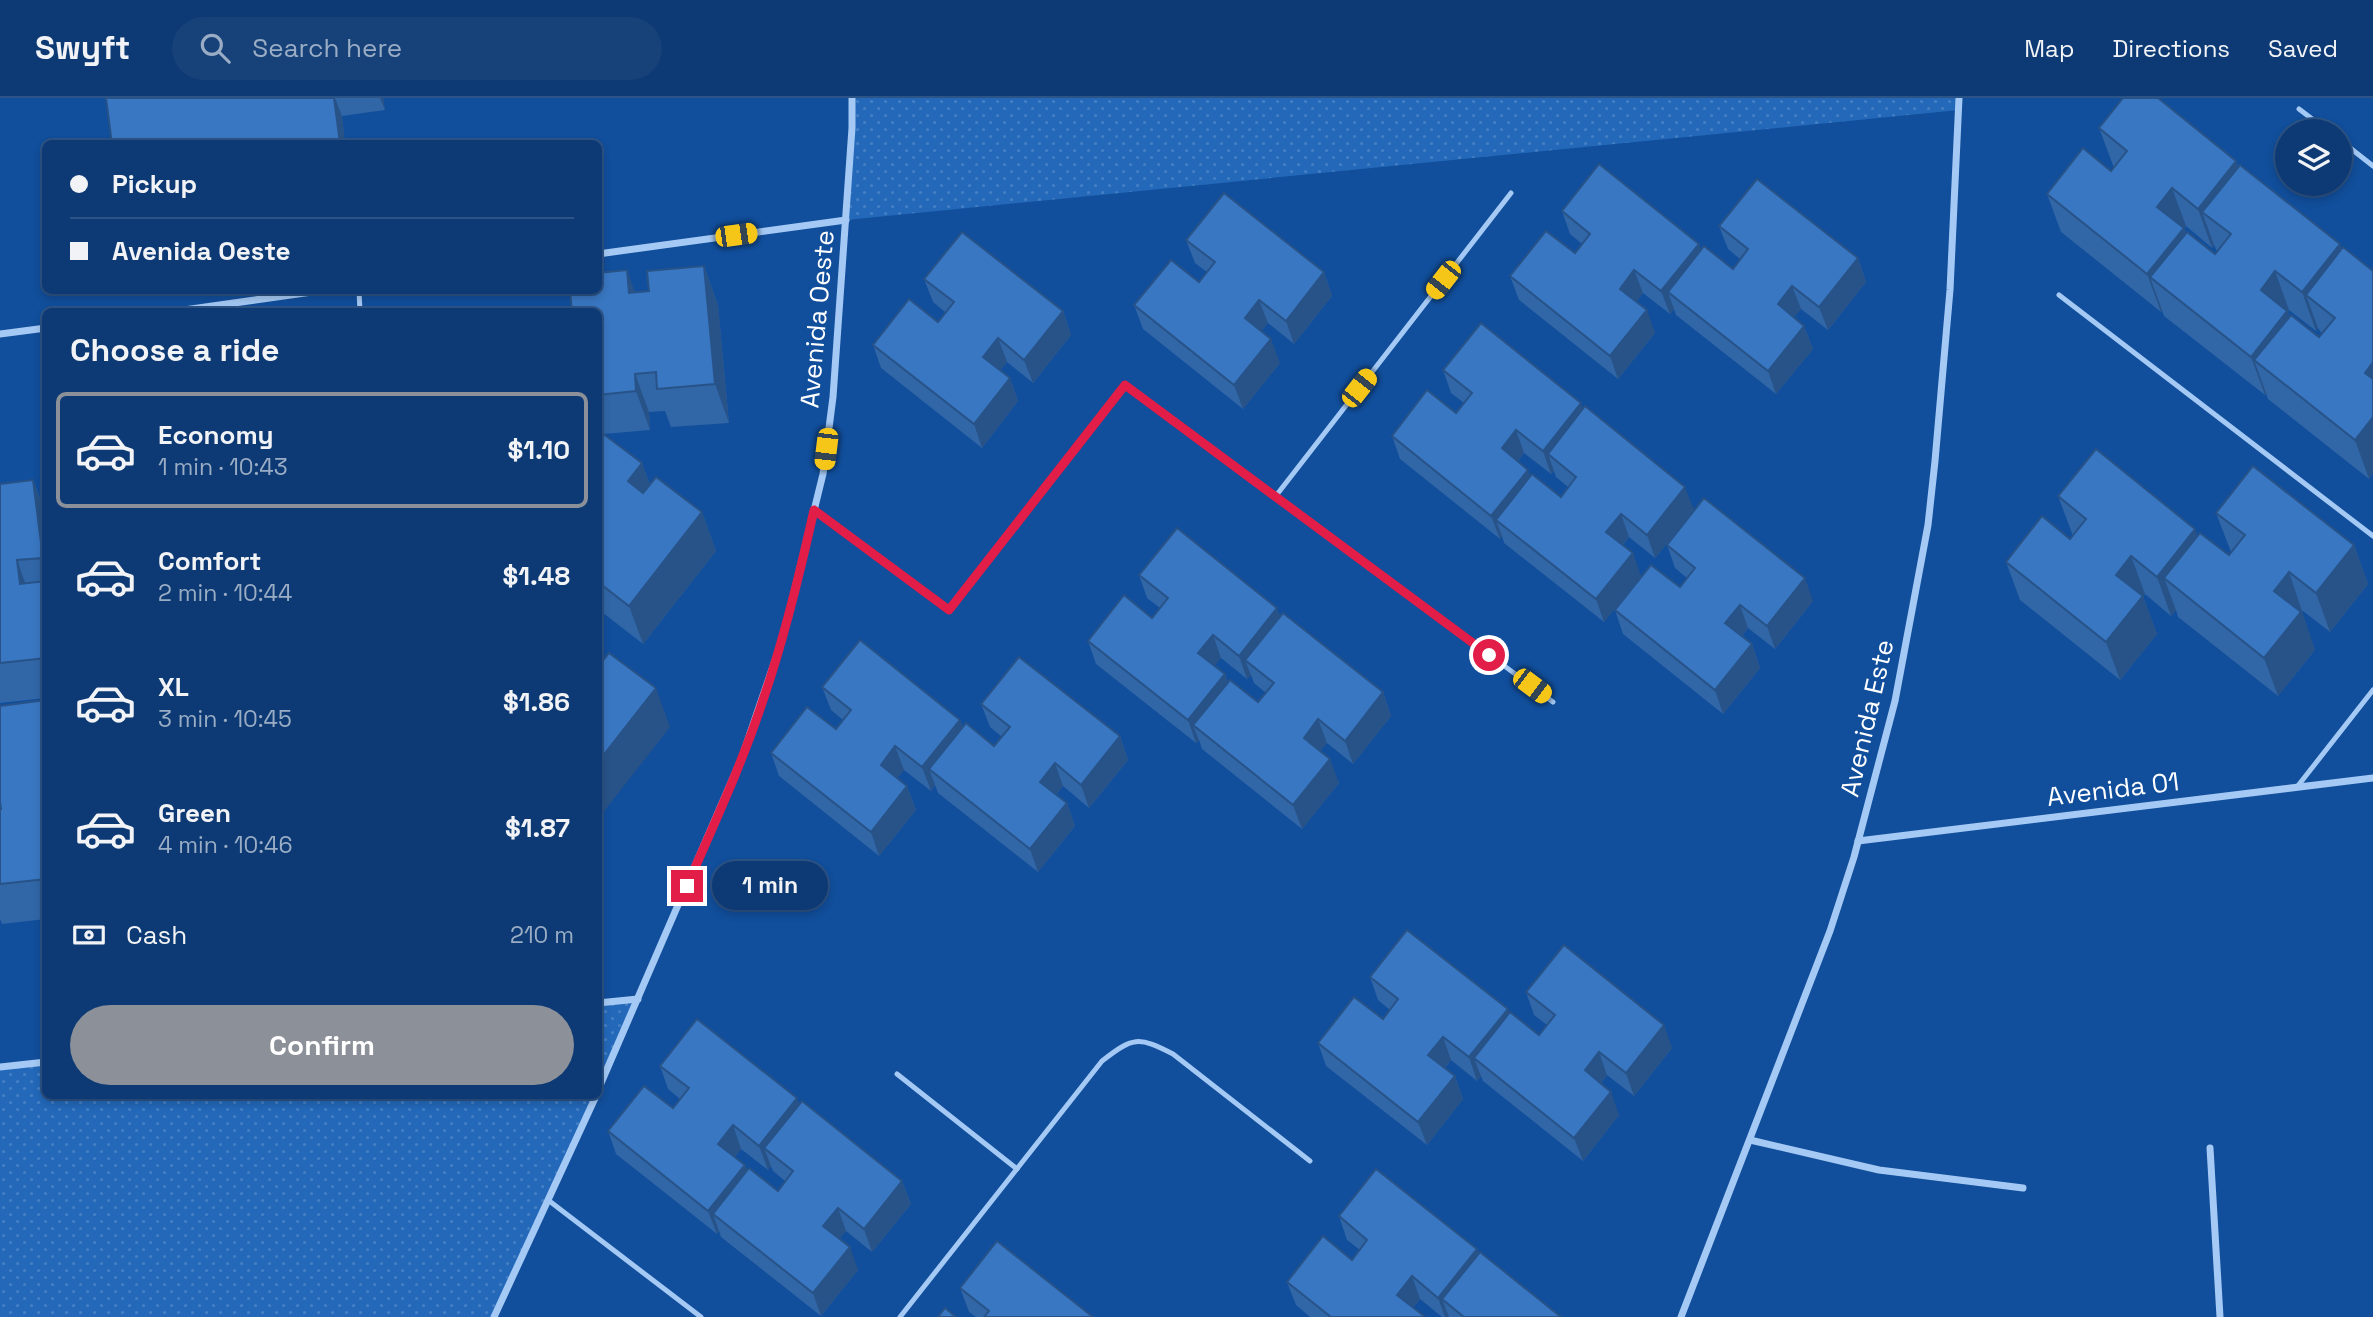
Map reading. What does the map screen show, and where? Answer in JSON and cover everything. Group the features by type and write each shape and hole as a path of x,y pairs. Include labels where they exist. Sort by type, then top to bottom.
{"street":[{"name":"Avenida Oeste","path":"602,1081 742,757 783,637 823,474 833,397 852,98"},
{"name":"Avenida Este","path":"1681,1317 1830,931 1858,841 1895,701 1928,525 1950,290 1959,98"},
{"path":"602,253 846,220"},
{"path":"198,308 298,294"},
{"path":"0,334 42,329"},
{"name":"Avenida 01","path":"1858,841 2373,778"},
{"path":"602,1003 638,999"},
{"path":"0,1067 42,1062"},
{"path":"495,1317 595,1099"},
{"path":"1750,1140 1879,1170 2023,1188"},
{"path":"2210,1147 2220,1317"}],"lane":[{"path":"2299,109 2312,119"},
{"path":"2352,149 2373,166"},
{"path":"1275,497 1511,194"},
{"path":"2059,295 2373,536"},
{"path":"814,510 949,610 1125,385 1553,702"},
{"path":"2297,787 2373,690"},
{"path":"900,1317 1102,1061 1124,1044 1148,1041 1173,1054 1310,1161"},
{"path":"897,1074 1017,1169"},
{"path":"548,1200 701,1317"}],"shaded area":[{"path":"852,98 1959,98 1959,110 846,220"},
{"path":"638,999 602,1083 602,1003"},
{"path":"42,1062 42,1099 595,1099 494,1317 0,1317 0,1067"}],"building":[{"path":"106,98 334,98 340,140 111,140"},
{"path":"2123,98 2158,98 2236,161 2198,209 2172,188 2157,207 2184,228 2147,274 2047,194 2083,148 2111,171 2127,151 2099,128"},
{"path":"1599,164 1699,244 1661,291 1634,270 1620,289 1647,310 1610,356 1510,276 1546,231 1575,253 1590,234 1562,211"},
{"path":"2240,165 2275,193 2275,196 2279,196 2340,244 2302,292 2275,271 2261,290 2287,311 2251,357 2150,277 2187,232 2215,254 2231,234 2202,212"},
{"path":"1757,179 1858,258 1819,307 1792,286 1778,304 1804,326 1768,371 1668,292 1704,246 1733,269 1748,249 1719,226"},
{"path":"1224,193 1324,272 1286,321 1259,300 1245,318 1271,339 1234,385 1134,305 1171,260 1199,282 1215,262 1186,240"},
{"path":"962,232 1063,311 1024,360 998,338 983,357 1010,378 974,424 873,345 909,299 938,322 954,302 924,279"},
{"path":"2343,247 2373,271 2373,362 2365,373 2373,379 2373,417 2355,440 2254,360 2291,315 2319,337 2335,318 2306,295"},
{"path":"704,266 715,384 657,389 656,372 635,374 636,391 602,395 602,308 572,308 570,294 602,294 602,273 627,270 629,293 649,291 647,271"},
{"path":"1481,323 1581,403 1543,451 1516,430 1502,448 1528,470 1491,516 1392,436 1427,390 1456,413 1472,393 1443,370"},
{"path":"1585,406 1685,487 1647,535 1621,514 1606,532 1633,553 1596,599 1496,520 1532,474 1561,497 1576,477 1548,454"},
{"path":"602,433 642,463 628,481 643,493 656,477 702,512 629,606 602,585"},
{"path":"2096,449 2195,529 2157,577 2131,556 2116,575 2143,596 2106,642 2006,562 2042,516 2070,539 2086,519 2058,496"},
{"path":"2253,466 2354,545 2316,593 2289,572 2274,591 2301,612 2264,658 2164,578 2200,533 2229,555 2245,535 2216,513"},
{"path":"33,480 42,558 17,560 20,584 42,581 42,658 0,663 0,484"},
{"path":"1704,498 1805,578 1767,626 1740,605 1725,623 1752,644 1715,690 1615,610 1651,565 1680,587 1695,568 1667,545"},
{"path":"1177,528 1277,608 1239,656 1213,635 1198,653 1225,674 1188,720 1088,641 1124,595 1152,618 1168,598 1139,575"},
{"path":"1283,613 1383,692 1345,741 1318,719 1304,738 1330,759 1293,805 1193,725 1230,680 1258,702 1274,683 1245,660"},
{"path":"860,640 960,720 922,767 895,746 881,765 907,786 871,832 771,753 807,707 836,729 851,710 822,687"},
{"path":"609,653 656,688 602,757 602,662"},
{"path":"1019,657 1120,736 1081,785 1055,763 1040,782 1067,803 1030,849 929,769 966,723 994,746 1010,727 981,704"},
{"path":"42,701 42,879 0,884 0,706"},
{"path":"1407,930 1508,1009 1469,1057 1443,1037 1428,1055 1455,1076 1418,1122 1318,1043 1354,997 1383,1019 1398,999 1370,977"},
{"path":"1564,945 1664,1025 1626,1073 1599,1052 1585,1070 1611,1092 1574,1138 1474,1058 1510,1012 1539,1035 1555,1015 1526,992"},
{"path":"697,1019 797,1098 759,1146 733,1125 718,1144 745,1165 708,1211 608,1131 644,1086 673,1108 689,1088 660,1066"},
{"path":"802,1101 902,1181 864,1229 838,1208 823,1226 850,1247 813,1293 713,1214 749,1168 778,1191 793,1171 764,1148"},
{"path":"1376,1169 1477,1249 1438,1298 1412,1276 1397,1295 1423,1317 1331,1317 1287,1282 1323,1236 1352,1260 1367,1240 1339,1216"},
{"path":"997,1241 1093,1317 984,1317 989,1311 960,1288"},
{"path":"1480,1252 1561,1317 1464,1317 1442,1299"},
{"path":"945,1308 956,1317 938,1317"}],"route":[{"path":"687,886 764,698 783,637 814,510 949,610 1125,385 1489,655"}]}
